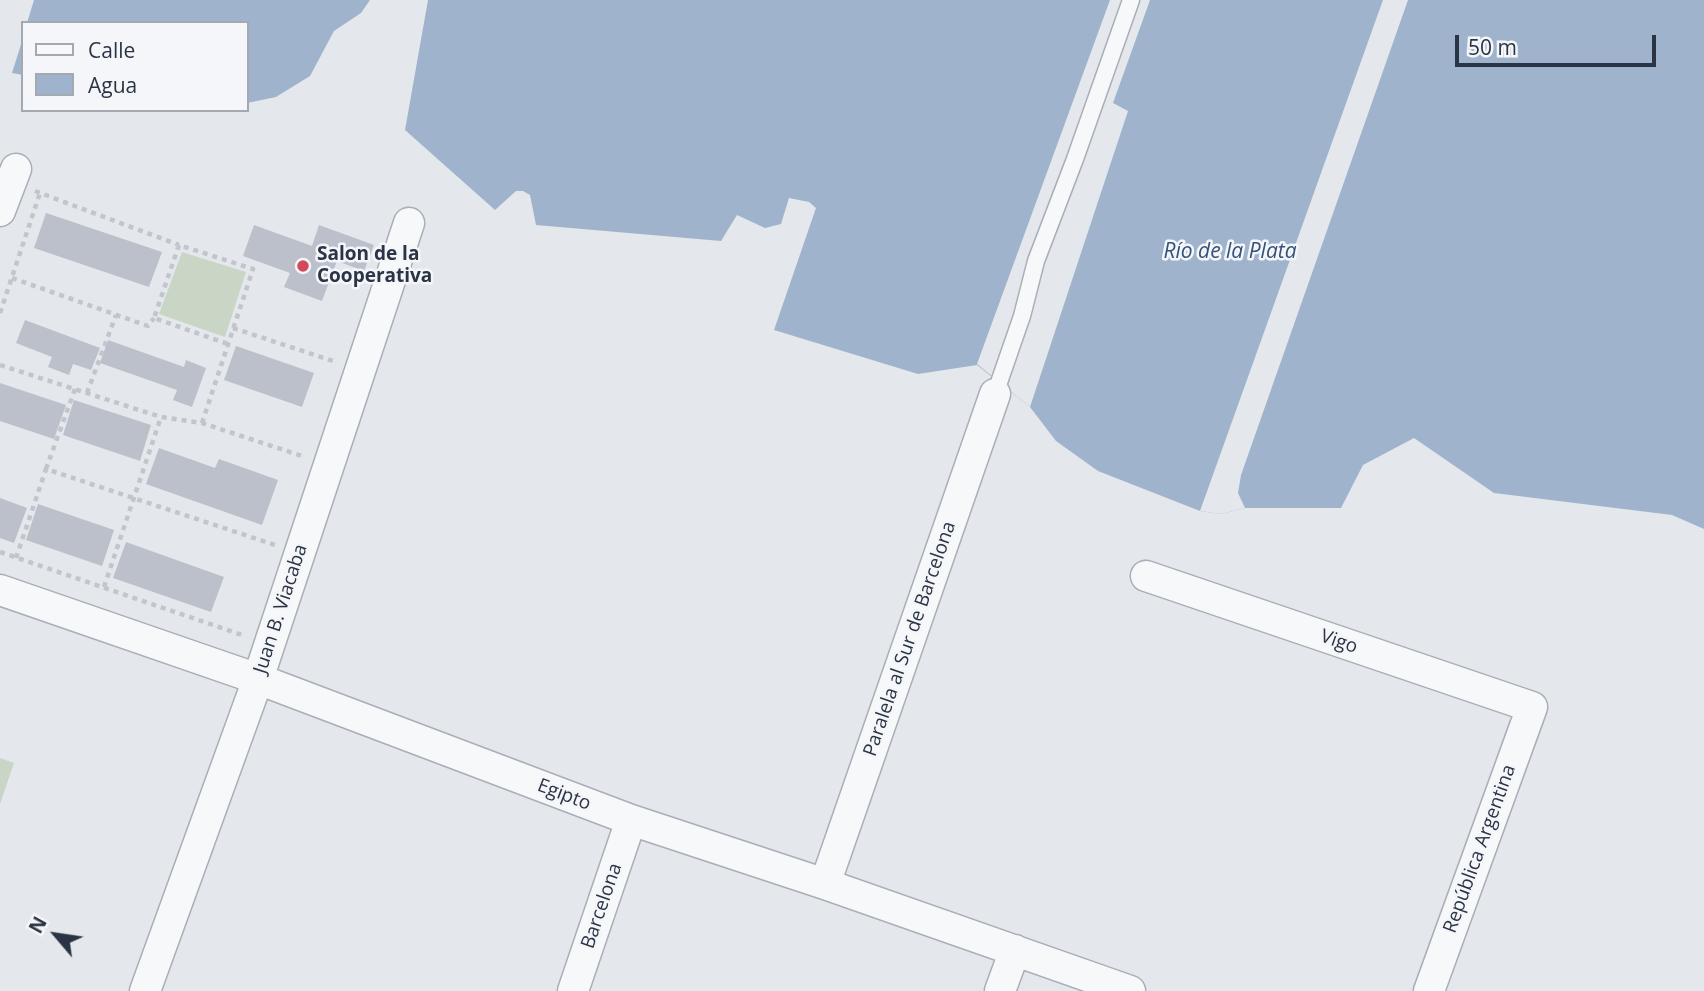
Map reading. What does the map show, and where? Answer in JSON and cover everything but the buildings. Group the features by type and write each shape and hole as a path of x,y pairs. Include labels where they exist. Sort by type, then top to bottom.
{"street":[{"path":"0,211 13,176"},
{"name":"Juan B. Viacaba","path":"145,991 258,679 409,223"},
{"name":"Paralela al Sur de Barcelona","path":"825,884 995,394"},
{"name":"Vigo","path":"1146,576 1532,707"},
{"name":"Egipto","path":"0,590 258,679 631,820 825,884 1130,991"},
{"name":"República Argentina","path":"1429,991 1532,707"},
{"name":"Barcelona","path":"573,991 631,820"},
{"path":"1000,991 1015,950"}],"lane":[{"path":"995,394 1022,316 1036,261 1075,159 1130,0"}],"path":[{"path":"13,176 40,193 179,245 253,269 202,424"},
{"path":"0,313 40,193"},
{"path":"12,278 148,326 154,318 179,245"},
{"path":"87,393 116,315"},
{"path":"154,318 229,344"},
{"path":"233,328 360,370"},
{"path":"0,365 162,417 202,424 329,465"},
{"path":"16,558 75,389"},
{"path":"104,587 162,417"},
{"path":"46,469 275,545"},
{"path":"0,552 269,645"}],"green space":[{"path":"182,252 246,272 225,337 159,314"},
{"path":"0,758 14,763 0,804"}],"water":[{"path":"34,0 370,0 361,13 334,31 310,76 276,97 248,103 248,21 28,21"},
{"name":"Río de la Plata","path":"428,0 1704,0 1704,529 1672,515 1494,493 1414,438 1363,465 1341,508 1245,508 1221,514 1200,511 1098,471 1056,441 1030,407 977,365 918,374 774,330 816,208 809,202 789,198 781,224 765,228 737,215 721,241 536,225 530,195 523,191 516,191 495,210 405,130"},
{"path":"21,44 21,75 12,73"}],"pier":[{"path":"1110,0 1150,0 1113,103 1128,111 1030,407 977,364"},
{"path":"1383,0 1408,0 1241,475 1238,493 1245,508 1221,514 1200,511"}],"place":[{"name":"Salon de la Cooperativa","path":"303,266"}]}
